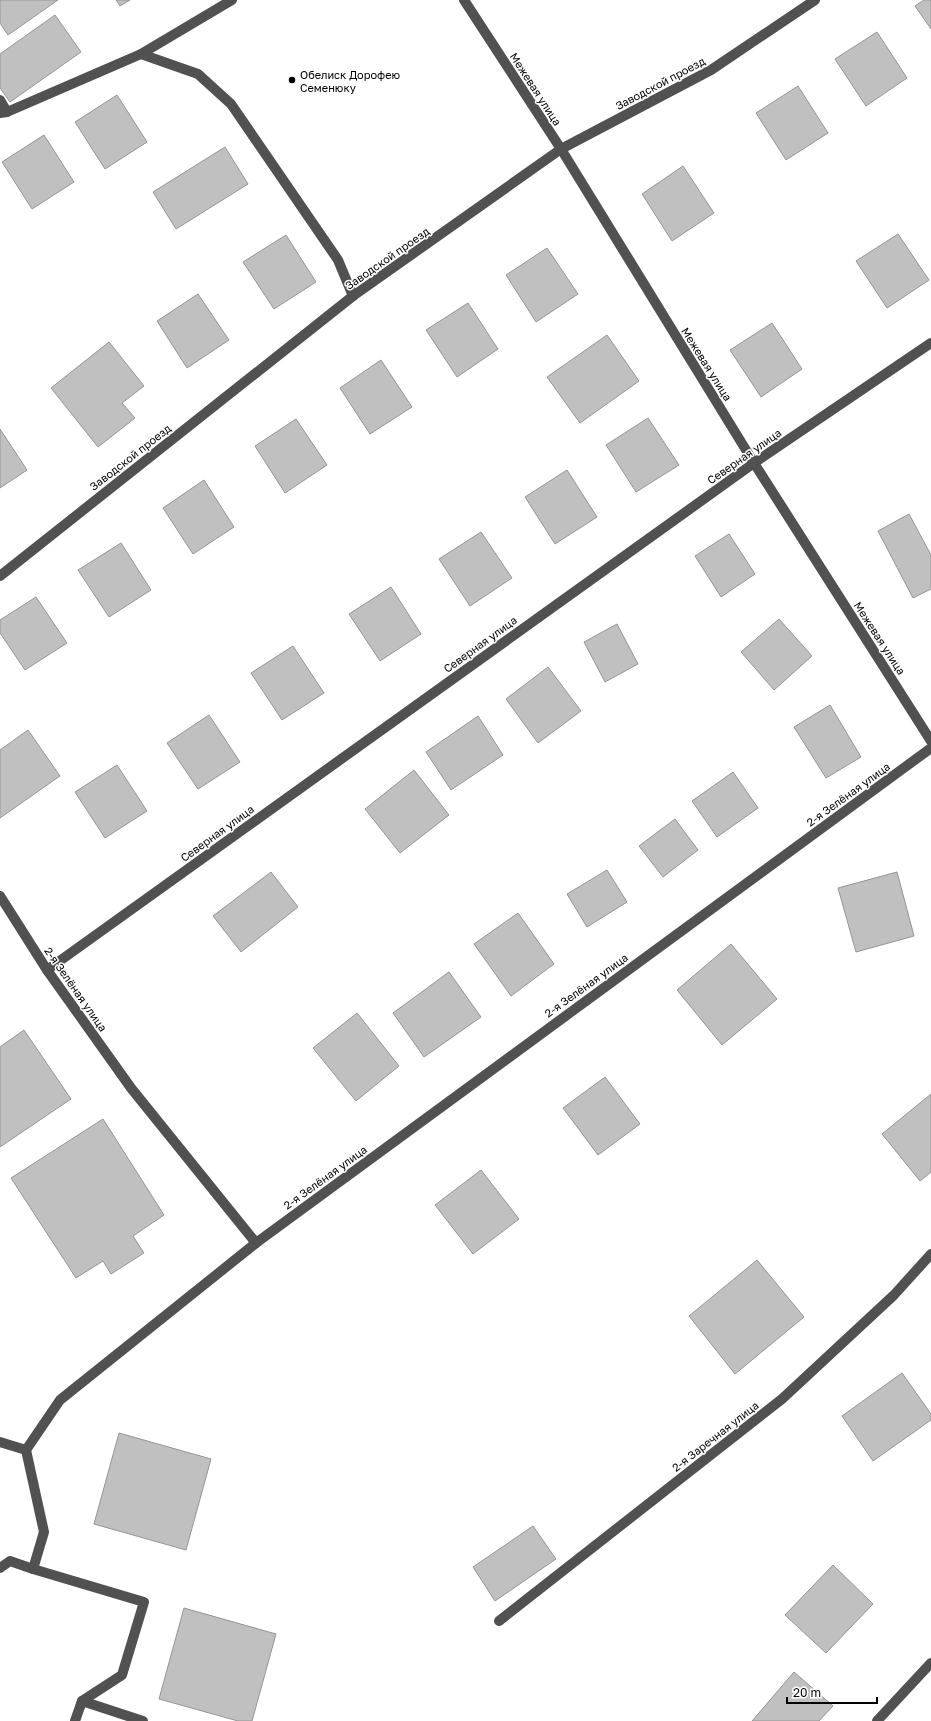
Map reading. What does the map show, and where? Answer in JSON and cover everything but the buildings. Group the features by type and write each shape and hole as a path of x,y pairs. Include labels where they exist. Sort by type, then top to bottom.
{"street":[{"path":"0,100 4,112 141,54 232,0"},
{"name":"Межевая улица","path":"464,0 561,150 754,463 931,741"},
{"name":"Заводской проезд","path":"0,576 353,296 561,150 711,70 815,0"},
{"path":"141,54 198,74 232,104 338,260 353,296"},
{"name":"Северная улица","path":"47,970 754,463 931,343"},
{"name":"2-я Зелёная улица","path":"26,1450 60,1400 256,1242 931,748"},
{"name":"2-я Зелёная улица","path":"0,896 47,970 131,1088 256,1242"},
{"name":"2-я Заречная улица","path":"498,1621 782,1399 894,1295 931,1254"},
{"path":"0,1442 26,1450 44,1532 34,1569"},
{"path":"0,1568 10,1561 144,1602 122,1675 82,1701 75,1721"},
{"path":"877,1721 931,1663"},
{"path":"82,1701 143,1721"}],"place":[{"name":"Обелиск Дорофею Семенюку","path":"292,80"}]}
